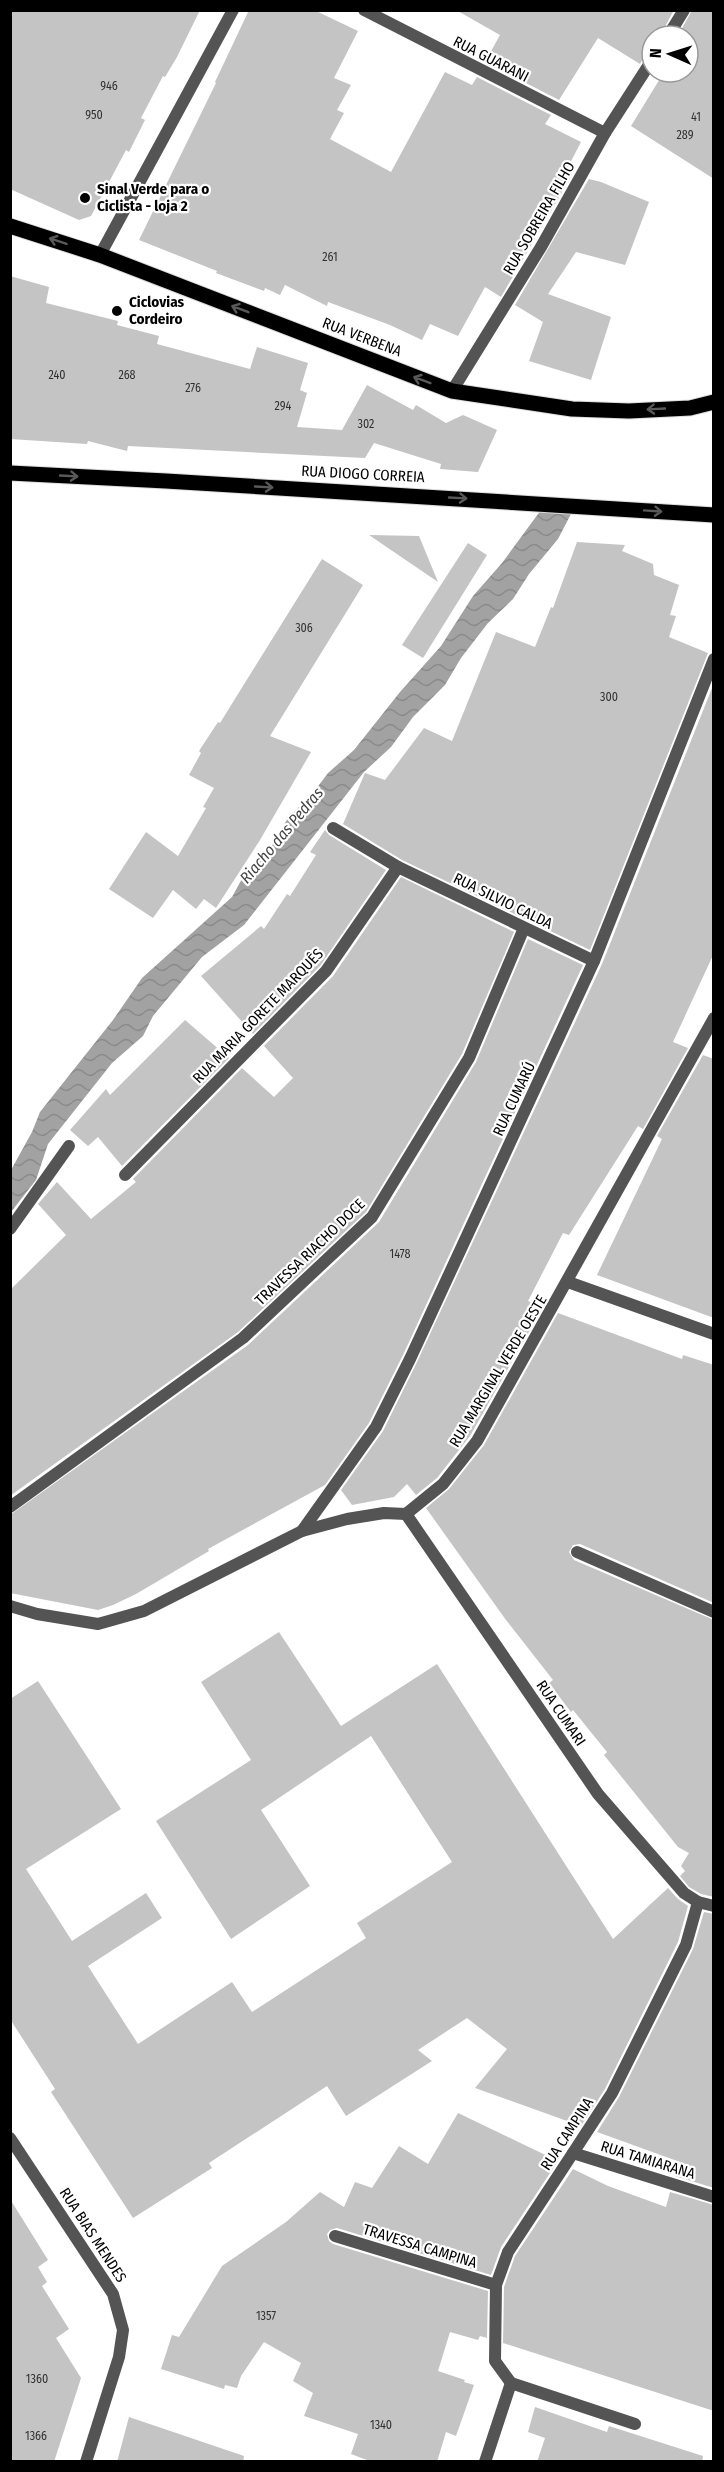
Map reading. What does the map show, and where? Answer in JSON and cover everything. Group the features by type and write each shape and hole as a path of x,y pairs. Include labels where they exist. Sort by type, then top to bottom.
{"main road":[{"name":"RUA VERBENA","path":"10,226 100,255 452,391 573,409 690,408 714,402"},
{"name":"RUA DIOGO CORREIA","path":"10,473 178,481 714,515"}],"street":[{"path":"100,255 232,10"},
{"name":"RUA GUARANI","path":"364,10 604,133"},
{"path":"675,24 684,10"},
{"name":"RUA SOBREIRA FILHO","path":"452,391 541,247 604,133 640,78"},
{"name":"RUA CUMARÚ","path":"302,1531 376,1427 400,1379 594,961 714,659"},
{"name":"RUA SILVIO CALDA","path":"333,828 398,867 594,961"},
{"name":"RUA MARIA GORETE MARQUÊS","path":"125,1175 326,971 398,867"},
{"name":"TRAVESSA RIACHO DOCE","path":"10,1507 243,1338 372,1217 469,1058 524,928"},
{"name":"RUA MARGINAL VERDE OESTE","path":"406,1514 443,1484 477,1441 710,1033 714,1018"},
{"path":"10,1229 69,1146"},
{"path":"568,1282 714,1334"},
{"path":"10,1606 37,1614 98,1624 144,1611 302,1531 347,1519 384,1514 406,1514"},
{"name":"RUA CUMARI","path":"406,1514 598,1794 684,1893 698,1902 714,1906"},
{"path":"577,1552 714,1612"},
{"name":"RUA CAMPINA","path":"511,2383 495,2361 496,2285 508,2252 612,2093 686,1945 698,1902"},
{"name":"RUA BIAS MENDES","path":"10,2138 113,2294 123,2330 119,2357 86,2462"},
{"name":"RUA TAMIARANA","path":"573,2153 714,2197"},
{"name":"TRAVESSA CAMPINA","path":"335,2236 496,2285"},
{"path":"485,2462 511,2383 635,2424"}],"water":[{"name":"Riacho das Pedras","path":"541,510 572,512 558,539 529,574 513,599 488,623 461,658 445,685 413,717 391,747 364,772 244,925 202,957 153,1016 143,1036 112,1063 48,1144 36,1180 11,1212 11,1170 40,1112 113,1020 142,978 232,897 243,877 270,849 288,818 313,793 328,773 354,750 400,692 441,646 473,596 502,563"}],"building":[{"path":"10,10 200,10 177,57 165,77 163,76 141,118 145,120 129,152 126,150 91,216 79,220 10,189"},
{"path":"249,10 314,10 358,31 334,78 351,85 337,110 344,113 330,139 391,172 445,72 472,85 477,77 551,115 545,124 581,142 565,173 572,175 501,297 485,287 458,336 430,324 422,340 390,325 328,302 327,306 285,285 280,295 265,288 264,291 139,240"},
{"path":"456,10 674,10 666,24 640,24 640,64 598,38 559,100 485,62 500,35"},
{"path":"692,10 714,10 714,179 631,126 657,84 700,84 700,24 684,24"},
{"path":"589,179 649,202 625,265 576,252 548,294 611,317 591,380 529,361 543,322 515,305"},
{"path":"10,276 49,287 46,303 118,321 117,325 159,336 157,344 250,369 257,347 308,363 300,390 307,393 297,427 342,430 367,385 413,410 416,405 446,423 463,415 497,430 478,472 440,469 441,464 374,443 365,458 128,446 127,451 88,441 87,444 10,439"},
{"path":"369,535 419,536 438,582"},
{"path":"577,542 625,545 622,551 653,564 654,575 679,585 670,615 676,616 669,637 708,653 590,950 402,860 343,824 365,773 385,780 424,728 452,741 496,632 535,647 551,607 553,608"},
{"path":"468,543 487,555 423,658 402,645"},
{"path":"322,559 363,585 270,736 311,752 260,840 216,908 204,899 196,909 173,890 153,918 109,889 146,832 178,856 206,808 203,807 214,788 189,775 201,753 199,751 218,722 220,723"},
{"path":"714,683 714,953 673,1042 688,1048 643,1129 638,1126 569,1235 563,1233 528,1301 543,1307 470,1436 437,1478 416,1495 407,1484 394,1497 352,1505 341,1490 383,1431 602,964"},
{"path":"325,830 329,835 386,870 320,966 253,1034 201,976 261,926 264,929 287,894 290,896 316,855 310,852"},
{"path":"401,877 514,932 462,1054 366,1212 238,1332 10,1496 10,1290 66,1235 38,1204 57,1182 91,1219 136,1182 133,1179 242,1068 274,1097 293,1078 264,1046 333,976"},
{"path":"528,939 583,965 403,1355 369,1423 325,1485 208,1549 209,1551 113,1605 98,1610 10,1593 10,1515 248,1345 379,1222 476,1062"},
{"path":"185,1020 229,1058 122,1166 98,1137 88,1146 70,1130 106,1089 110,1095"},
{"path":"703,1055 714,1059 714,1318 597,1275 662,1139 657,1136"},
{"path":"558,1313 682,1359 683,1355 714,1365 714,1603 580,1544 573,1545 569,1552 574,1560 714,1620 714,1897 701,1894 689,1887 680,1876 685,1871 681,1866 689,1853 678,1847 604,1755 607,1752 573,1710 571,1712 549,1683 553,1680 506,1620 426,1508 449,1489 484,1445"},
{"path":"279,1632 341,1726 437,1664 613,1939 668,1888 688,1906 678,1942 605,2089 581,2126 475,2088 507,2049 467,2018 418,2050 432,2061 346,2116 327,2086 209,2163 212,2168 133,2218 51,2092 55,2089 10,2019 10,1699 38,1681 121,1809 26,1869 72,1941 146,1893 162,1918 88,1966 138,2044 232,1982 252,2012 366,1938 357,1923 452,1862 371,1736 261,1810 310,1886 231,1939 156,1821 251,1760 201,1682"},
{"path":"704,1912 714,1914 714,2188 675,2176 680,2162 597,2132 619,2097 693,1949"},
{"path":"458,2113 558,2161 501,2247 491,2275 337,2228 330,2230 327,2234 329,2241 333,2244 488,2291 487,2338 480,2336 478,2340 450,2332 438,2371 474,2385 456,2436 446,2432 437,2462 372,2462 351,2454 358,2434 304,2416 313,2393 293,2381 301,2363 264,2342 241,2376 237,2388 225,2385 224,2389 161,2369 172,2335 179,2337 222,2266 286,2222 320,2192 344,2207 355,2182 372,2188 399,2146 428,2164"},
{"path":"573,2169 608,2186 666,2207 670,2192 714,2205 714,2411 503,2343 504,2287 515,2256"},
{"path":"10,2199 48,2260 38,2267 47,2282 42,2286 69,2329 56,2338 81,2378 54,2462 10,2462"},
{"path":"535,2407 607,2432 609,2426 703,2456 702,2462 537,2462 545,2438 528,2432"},
{"path":"129,2417 244,2456 243,2462 117,2462"}],"place":[{"name":"Sinal Verde para o Ciclista - loja 2","path":"85,198"},
{"name":"Ciclovias Cordeiro","path":"117,311"}]}
